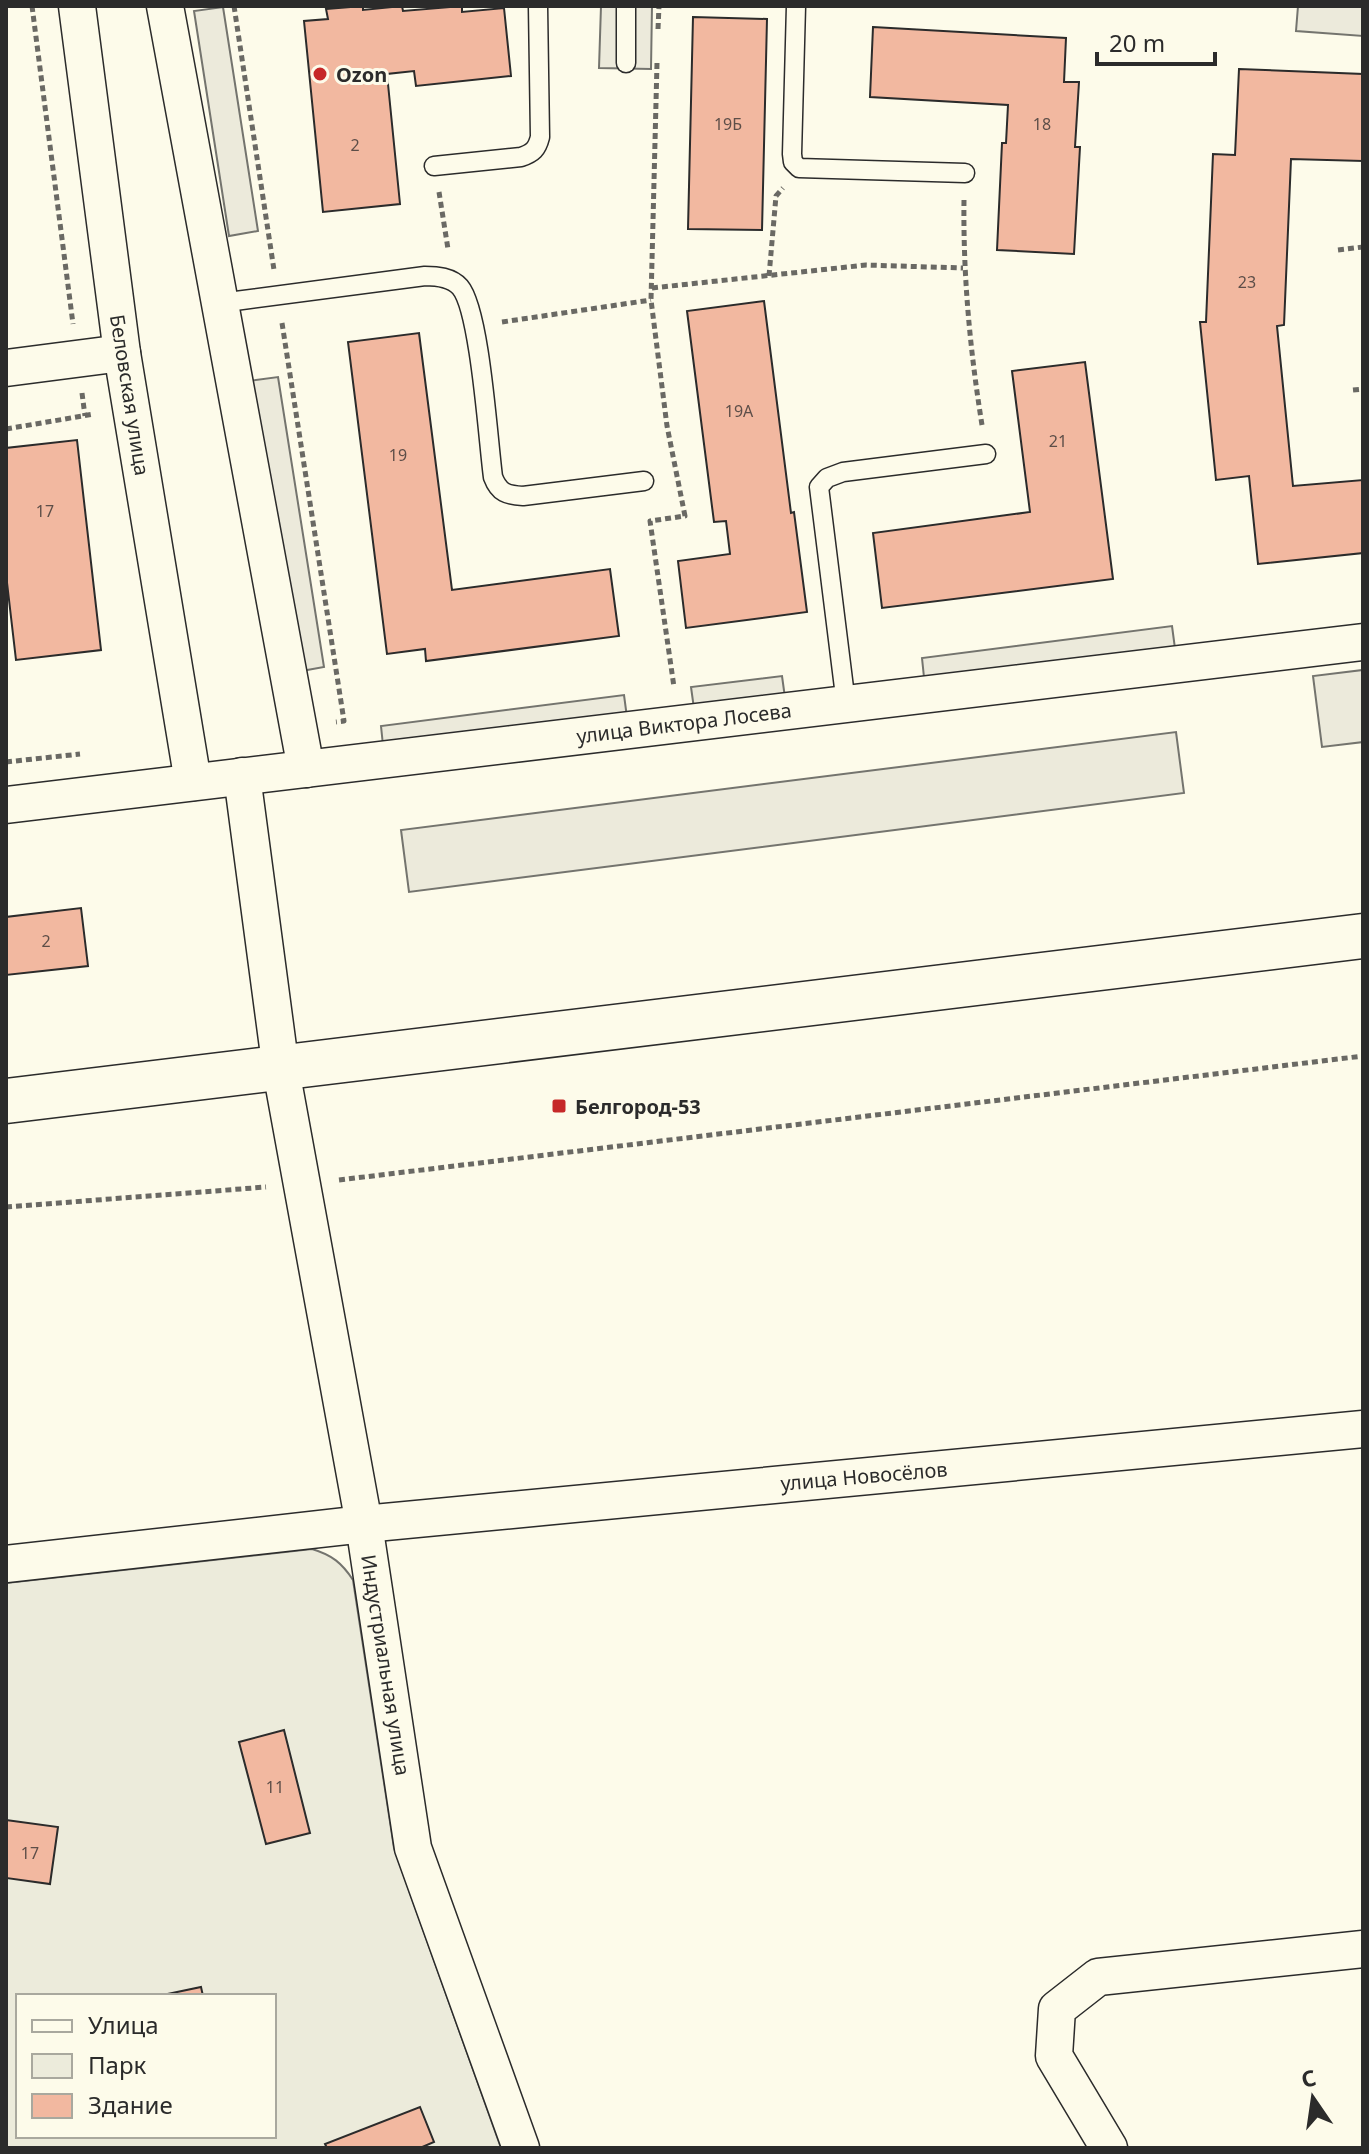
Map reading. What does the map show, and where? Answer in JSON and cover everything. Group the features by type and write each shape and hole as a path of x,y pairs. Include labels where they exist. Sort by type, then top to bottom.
{"street":[{"name":"Беловская улица","path":"77,6 122,353 193,782"},
{"path":"165,6 306,769"},
{"path":"6,368 122,353"},
{"name":"улица Виктора Лосева","path":"6,805 1363,642"},
{"name":"Индустриальная улица","path":"242,776 281,1070 364,1524 413,1848 521,2148"},
{"path":"6,1101 281,1070 1363,936"},
{"name":"улица Новосёлов","path":"364,1524 1363,1429"},
{"path":"6,1564 364,1524"},
{"path":"1109,2148 1054,2056 1057,2009 1098,1977 1363,1949"}],"lane":[{"path":"434,166 521,157 531,154 538,146 538,6"},
{"path":"626,6 626,63"},
{"path":"796,6 792,154 793,162 799,168 965,173"},
{"path":"220,303 425,276 442,277 454,282 467,298 474,326 493,477 497,486 507,495 523,496 644,481"},
{"path":"846,704 819,487 827,478 843,472 986,454"}],"path":[{"path":"32,6 78,359"},
{"path":"658,35 659,6"},
{"path":"658,49 651,300 667,426 685,516 650,521 679,723"},
{"path":"434,166 454,282"},
{"path":"769,276 776,196 799,168"},
{"path":"965,173 963,268 973,370 986,454"},
{"path":"1338,250 1363,247"},
{"path":"652,288 866,265 963,268"},
{"path":"474,326 651,300"},
{"path":"1353,390 1363,389"},
{"path":"6,429 100,413"},
{"path":"6,1207 301,1184 1363,1056"}],"green space":[{"path":"312,1549 331,1557 353,1580 394,1848 501,2148 6,2148 6,1583"}],"shaded area":[{"path":"601,6 652,6 651,69 599,68"},
{"path":"1298,6 1363,6 1363,36 1296,31"},
{"path":"223,7 258,231 229,236 194,11"},
{"path":"278,377 324,667 296,672 249,381"},
{"path":"1172,626 1176,656 925,687 922,658"},
{"path":"1363,670 1363,742 1322,747 1313,676"},
{"path":"782,676 786,705 695,716 691,687"},
{"path":"624,695 628,725 384,755 381,726"},
{"path":"1176,732 1184,793 409,892 401,830"}],"building":[{"path":"363,6 363,10 402,6 403,11 462,6 462,12 504,8 511,76 416,86 414,71 387,74 400,204 323,212 304,21 328,19 326,9"},
{"path":"693,17 767,19 762,230 688,229"},
{"path":"873,27 1066,38 1064,82 1079,82 1075,147 1080,147 1074,254 997,250 1002,143 1006,143 1008,105 870,97"},
{"path":"1239,69 1363,74 1363,161 1291,159 1284,325 1277,326 1293,486 1363,480 1363,553 1258,564 1249,476 1216,480 1200,322 1206,322 1213,154 1235,155"},
{"path":"764,301 807,612 686,628 678,561 730,554 726,521 714,522 687,311"},
{"path":"419,333 452,590 610,569 619,636 426,661 425,649 387,654 348,342"},
{"path":"1085,362 1113,579 882,608 873,533 1030,512 1012,371"},
{"path":"77,440 101,650 16,660 6,574 6,448"},
{"path":"81,908 88,966 6,975 6,917"},
{"path":"284,1730 310,1833 266,1844 239,1742"},
{"path":"6,1820 58,1827 50,1884 6,1878"},
{"path":"201,1987 203,1994 168,1994"},
{"path":"420,2107 434,2142 420,2148 327,2148 325,2144"}],"place":[{"name":"Ozon","path":"320,74"},
{"name":"Белгород-53","path":"559,1106"}]}
